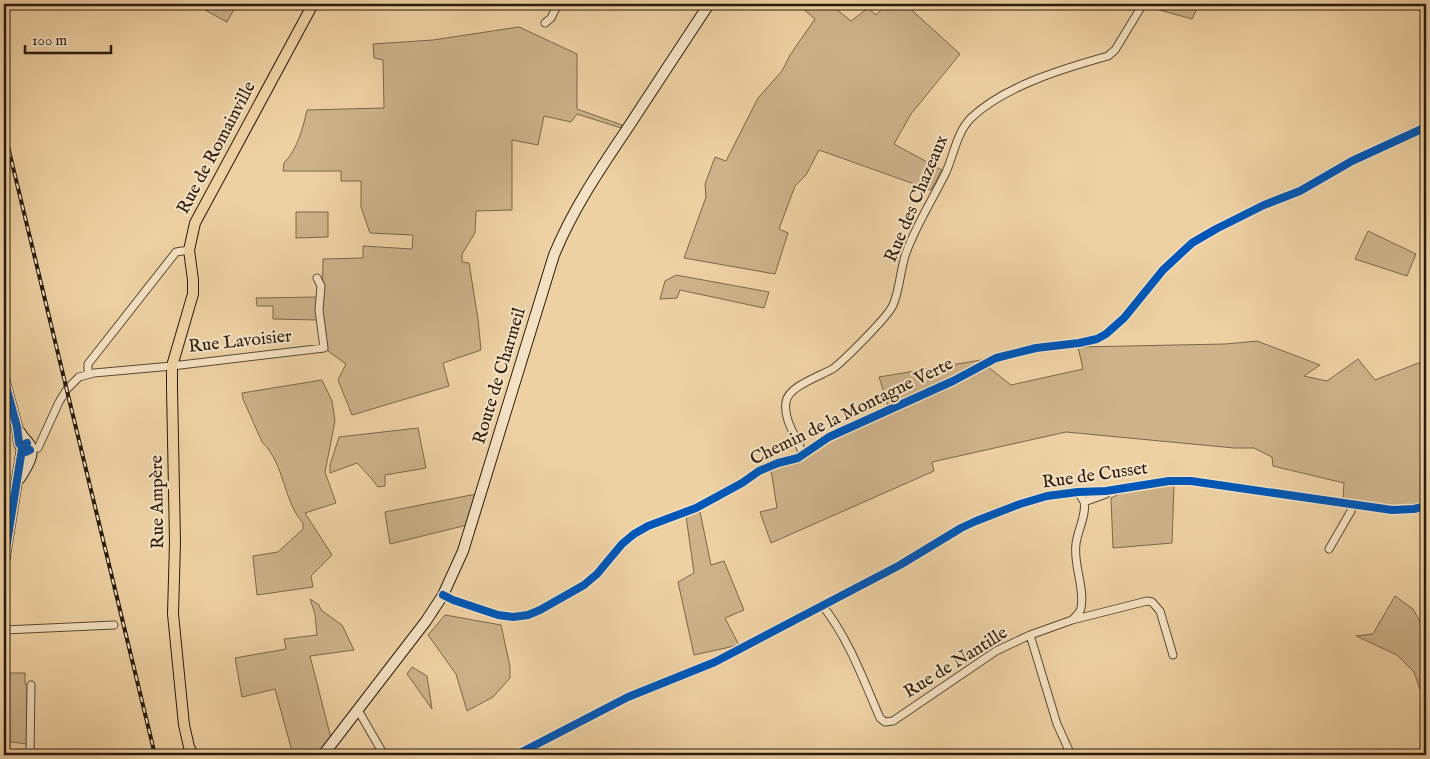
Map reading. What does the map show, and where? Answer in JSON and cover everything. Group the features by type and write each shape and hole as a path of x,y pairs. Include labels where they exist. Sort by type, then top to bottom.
{"main road":[{"name":"Rue de Romainville","path":"189,250 195,223 313,4"},
{"name":"Route de Charmeil","path":"323,755 443,595 463,551 554,255 564,229 614,148 709,4"},
{"name":"Rue Ampère","path":"189,250 193,294 172,366 175,542 173,614 184,725 189,747 193,755"},
{"path":"4,379 9,416 29,448 27,466 8,497 4,561"}],"street":[{"path":"545,23 551,18 558,4"},
{"name":"Rue des Chazeaux","path":"804,455 787,419 786,399 792,391 834,367 882,321 893,305 905,255 947,170 962,131 970,119 984,106 1046,75 1108,56 1115,50 1143,4"},
{"name":"Chemin de la Montagne Verte","path":"443,595 498,615 513,617 528,615 540,610 591,579 622,544 634,534 648,526 696,508 742,483 759,471 804,455 829,437 952,381 996,358 1036,348 1097,339 1106,334 1124,318 1163,270 1192,243 1256,209 1300,191 1352,161 1426,127"},
{"path":"29,448 42,439 67,389 79,377 88,374 88,364 176,252 189,250"},
{"name":"Rue Lavoisier","path":"88,374 324,348 319,310 321,286 317,278"},
{"path":"29,448 42,439"},
{"name":"Rue de Cusset","path":"516,755 628,697 715,662 900,565 961,528 1020,504 1047,496 1078,492 1106,492 1169,480 1191,481 1392,510 1414,509 1426,506"},
{"path":"1078,492 1084,502 1076,545 1081,609 1086,614 1092,616"},
{"path":"1084,502 1106,494 1106,492"},
{"path":"1329,549 1351,511 1352,504"},
{"name":"Rue de Nantille","path":"822,605 835,622 847,643 880,718 889,722 934,694 996,651 1030,635 1072,620 1147,601 1152,602 1160,611 1173,656"},
{"path":"1072,620 1081,609"},
{"path":"4,630 114,625"},
{"path":"1030,635 1057,724 1071,755"},
{"path":"30,755 31,686"},
{"path":"358,710 384,755"}],"shaded area":[{"path":"194,4 237,4 227,22"},
{"path":"797,4 830,4 851,21 868,8 876,15 886,4 905,4 960,54 911,114 894,144 942,170 931,190 819,150 806,175 795,186 779,229 788,233 775,274 684,258 706,197 705,184 715,157 726,161 758,98 782,71 790,55 815,19"},
{"path":"1146,4 1199,4 1192,19 1145,6"},
{"path":"519,27 577,54 577,109 622,125 621,128 577,114 571,122 544,116 538,145 512,140 512,210 476,211 475,233 462,254 462,262 469,263 481,350 443,363 449,386 352,415 338,380 346,364 328,351 322,310 323,259 363,258 363,246 412,249 413,235 370,233 361,207 361,181 341,181 341,171 283,171 284,163 296,145 307,110 384,108 383,60 374,58 373,44 433,40"},
{"path":"296,212 328,212 328,237 296,238"},
{"path":"1368,231 1416,254 1407,276 1355,259"},
{"path":"676,275 769,292 764,308 680,290 677,298 660,299 665,281"},
{"path":"317,297 317,320 273,319 273,306 257,306 256,298"},
{"path":"1257,341 1320,365 1304,376 1327,381 1358,359 1375,380 1426,360 1426,503 1391,507 1343,498 1344,483 1273,466 1272,457 1254,448 1234,448 1066,432 932,462 934,471 771,543 760,512 777,508 771,470 805,458 832,439 890,412 879,377 987,359 988,367 1011,385 1083,369 1078,347 1225,344"},
{"path":"322,380 332,401 335,421 325,472 336,503 305,513 332,555 311,576 313,587 257,595 253,556 278,552 303,529 303,523 291,504 280,471 270,451 262,442 242,393"},
{"path":"418,428 426,468 385,475 385,486 378,487 357,463 330,473 330,465 339,437"},
{"path":"1174,484 1172,543 1113,548 1111,498 1121,493"},
{"path":"476,494 467,525 390,544 385,512"},
{"path":"700,512 711,565 724,561 744,610 725,618 739,645 694,655 678,582 694,573 686,516"},
{"path":"1395,596 1413,609 1426,632 1426,706 1414,672 1397,655 1356,636 1373,634"},
{"path":"310,599 319,605 321,610 342,625 354,650 310,656 331,738 318,755 293,755 275,689 242,697 235,658 286,649 284,639 317,635 315,614"},
{"path":"445,615 501,625 510,666 510,678 493,697 467,711 456,674 428,635"},
{"path":"412,667 427,676 432,709 407,674"},
{"path":"8,673 25,673 25,684 27,685 27,744 4,741 4,696 6,696"}],"railway":[{"path":"4,130 155,755"}],"cycle path":[{"path":"443,595 498,615 513,617 528,615 540,610 584,585 597,574 622,544 634,534 648,526 696,508 742,483 759,471 778,463 798,458 829,437 953,381 996,358 1036,348 1097,339 1106,334 1124,318 1163,270 1192,243 1264,205 1300,191 1352,161 1426,127"},
{"path":"4,379 17,427 19,443 22,447 27,443"},
{"path":"4,561 22,449 26,452 30,450"},
{"path":"516,755 628,697 715,662 900,565 961,528 1020,504 1047,496 1106,491 1169,481 1191,481 1392,510 1414,509 1426,506"}]}
